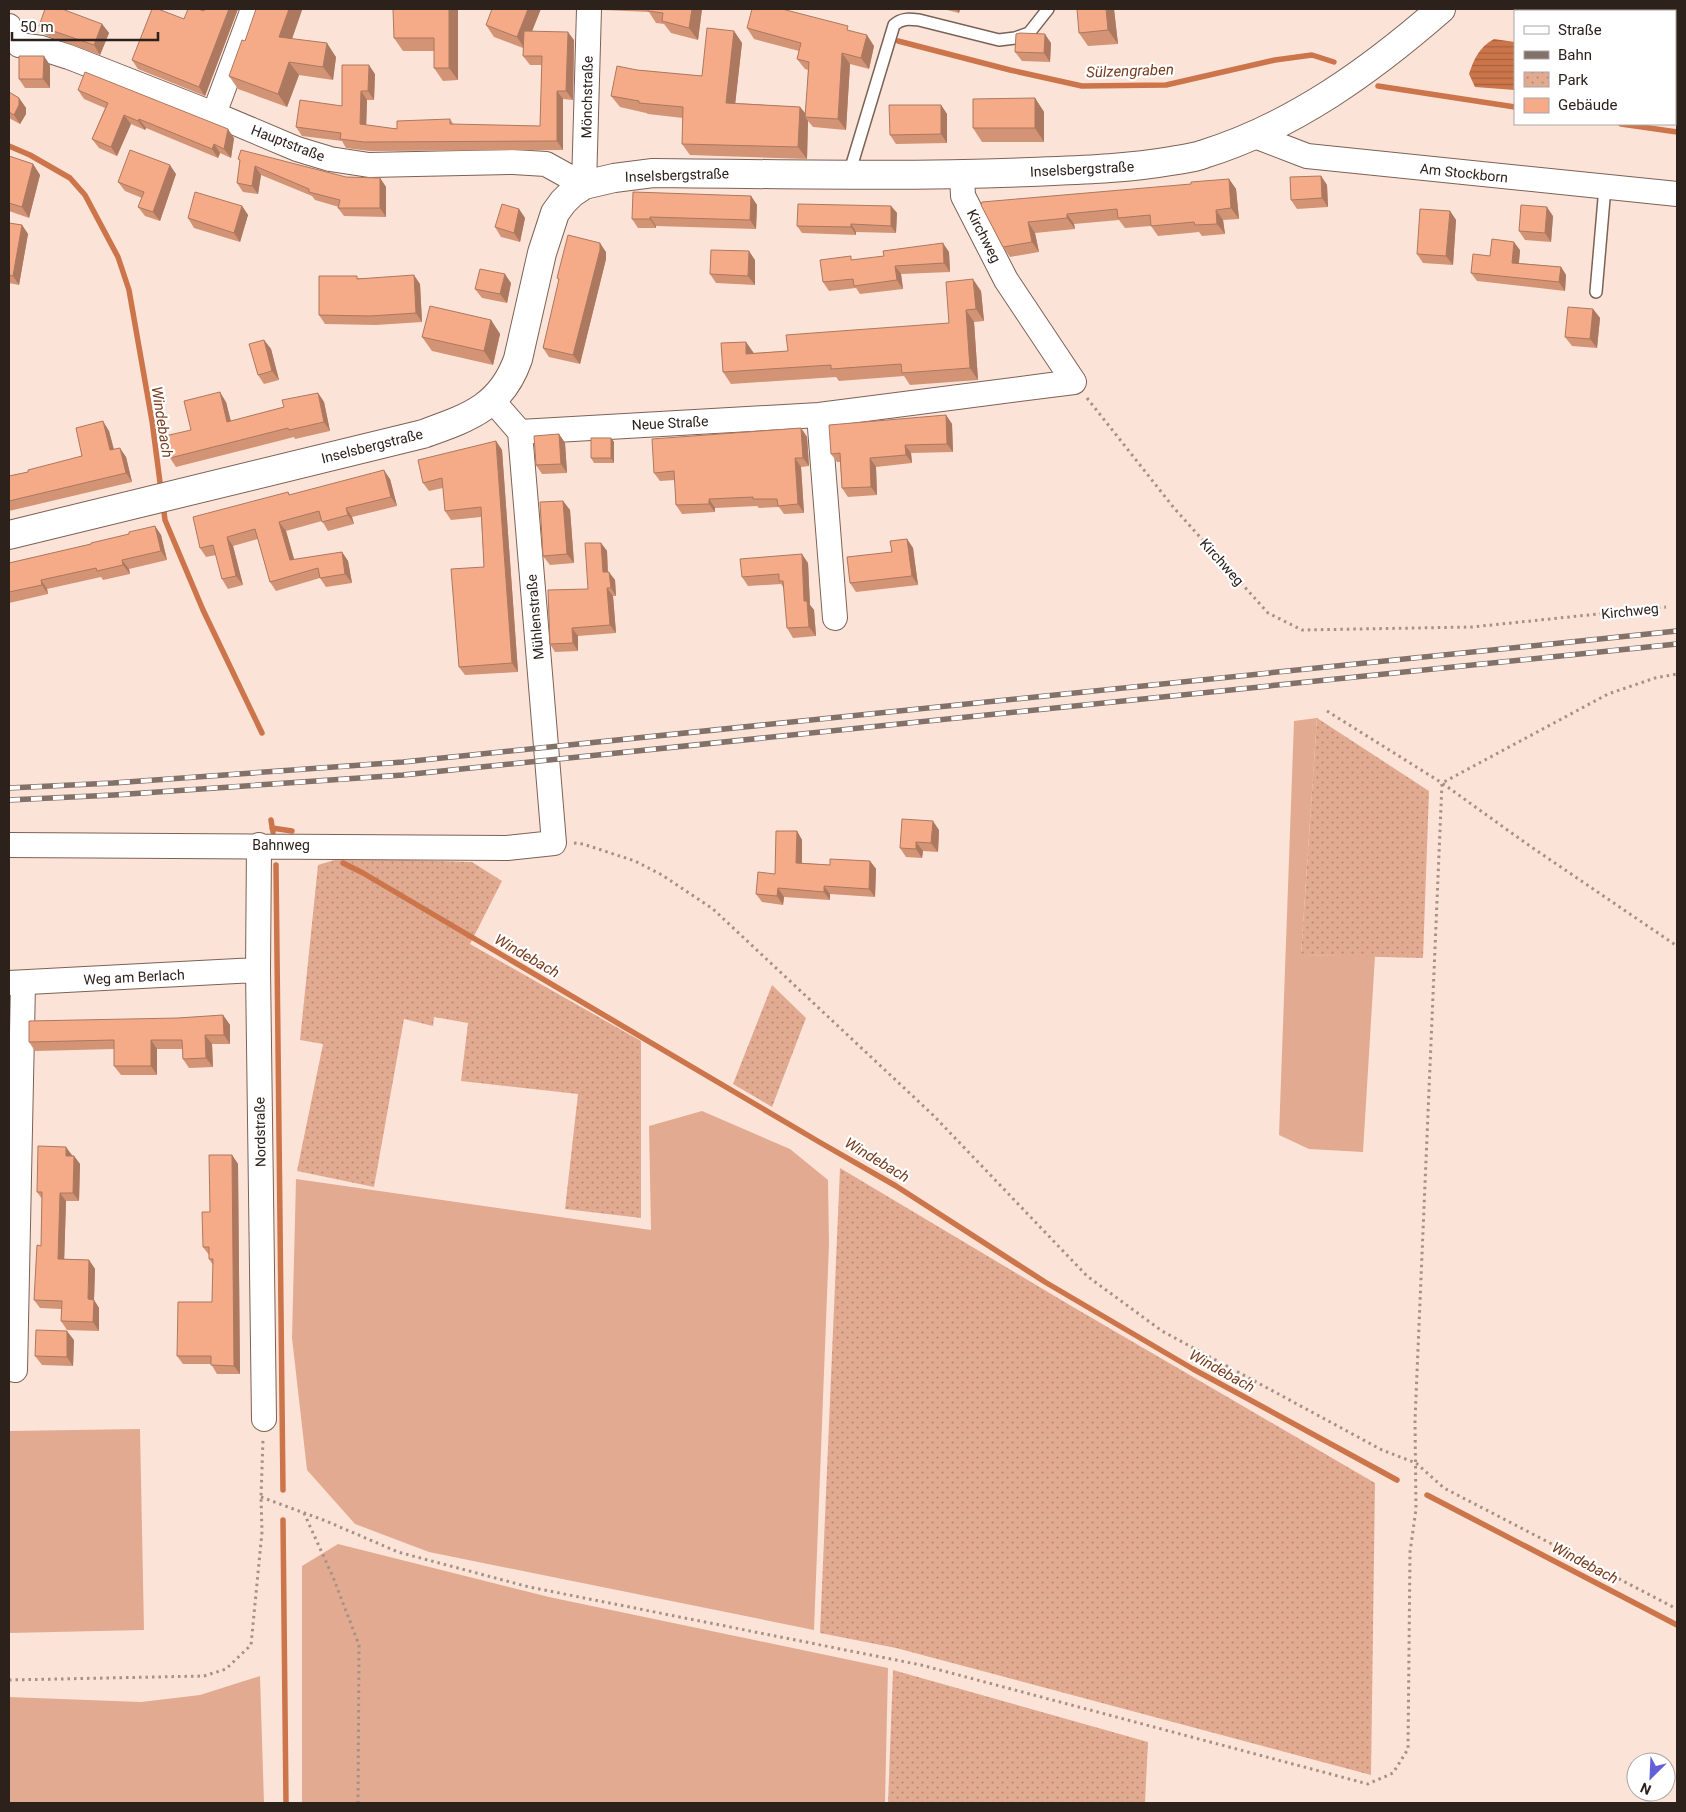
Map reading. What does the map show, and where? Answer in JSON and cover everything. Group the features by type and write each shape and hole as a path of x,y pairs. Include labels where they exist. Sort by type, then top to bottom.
{"street":[{"path":"214,114 253,9"},
{"name":"Mönchstraße","path":"584,185 590,9"},
{"name":"Inselsbergstraße","path":"9,535 423,434 463,419 493,401 508,381 518,359 542,253 555,214 562,202 584,185 614,178 653,173 962,174 1074,171 1149,165 1202,155 1255,136 1302,112 1367,70 1442,9"},
{"name":"Hauptstraße","path":"12,44 41,48 214,114 296,149 330,159 369,165 513,162 546,164 584,185"},
{"name":"Am Stockborn","path":"1255,136 1307,156 1677,194"},
{"name":"Kirchweg","path":"962,174 963,196 1006,280 1074,382"},
{"name":"Neue Straße","path":"520,432 819,414 1074,382"},
{"path":"493,401 520,432"},
{"path":"819,414 835,618"},
{"name":"Mühlenstraße","path":"520,432 554,843"},
{"name":"Bahnweg","path":"9,845 260,845 507,848 554,843"},
{"name":"Nordstraße","path":"260,845 258,970 264,1419"},
{"name":"Weg am Berlach","path":"16,984 258,970"},
{"path":"15,1370 16,984"}],"lane":[{"path":"849,174 894,26 901,14 909,19 920,20 999,40 1015,38 1028,33 1048,9"},
{"path":"1596,292 1605,187"}],"path":[{"name":"Kirchweg","path":"1074,382 1174,508 1268,613 1302,630 1472,627 1666,607"},
{"path":"1442,783 1608,694 1655,678 1677,674"},
{"path":"1327,711 1442,783 1527,844 1677,946"},
{"path":"261,1497 398,1552 529,1587 921,1665 1368,1784 1393,1773 1408,1749 1410,1552 1416,1509 1416,1400 1442,783"},
{"path":"554,843 583,844 635,861 662,874 714,910 933,1115 1087,1276 1162,1331 1382,1450 1416,1463 1444,1488 1677,1609"},
{"path":"9,1680 204,1676 226,1669 251,1645 262,1532 261,1497 264,1419"},
{"path":"304,1513 334,1577 359,1645 358,1803"}],"green space":[{"path":"1317,718 1301,955 1375,956 1363,1152 1309,1149 1279,1135 1294,721"},
{"path":"1317,718 1429,791 1423,958 1301,955"},
{"path":"341,858 472,862 502,881 470,944 641,1041 641,1218 565,1209 578,1094 461,1081 468,1023 434,1017 433,1026 404,1019 374,1187 297,1171 323,1044 300,1040 318,865"},
{"path":"772,985 806,1018 772,1107 733,1084"},
{"path":"702,1111 790,1149 828,1180 829,1244 814,1630 429,1552 355,1524 307,1470 292,1338 296,1179 651,1230 649,1126"},
{"path":"840,1168 1068,1304 1375,1483 1371,1775 896,1648 820,1633"},
{"path":"140,1429 144,1630 9,1633 9,1431"},
{"path":"338,1544 549,1597 888,1668 885,1803 302,1803 302,1566"},
{"path":"893,1670 1148,1742 1145,1803 888,1803"},
{"path":"260,1676 264,1803 9,1803 9,1697 141,1702 200,1695"}],"shaded area":[{"path":"1494,39 1514,42 1514,90 1475,87 1469,74 1478,54"}],"building":[{"path":"45,9 62,9 102,24 94,45 39,26"},
{"path":"152,9 158,9 184,19 188,9 204,11 205,9 229,9 199,87 132,60"},
{"path":"256,9 289,9 279,37 327,43 323,67 289,62 278,94 229,76 242,40 245,41"},
{"path":"393,9 449,9 449,68 434,68 434,38 394,38"},
{"path":"492,9 528,9 517,37 486,25"},
{"path":"648,9 692,9 689,28 662,21 663,13 648,11"},
{"path":"752,9 782,9 848,26 847,30 867,35 861,58 842,53 838,119 805,117 809,62 797,59 801,43 747,28"},
{"path":"1077,9 1106,9 1108,30 1079,33"},
{"path":"1543,9 1580,10 1544,10"},
{"path":"707,28 734,31 726,103 800,107 798,147 682,144 683,107 639,103 639,101 611,96 617,66 637,70 702,76"},
{"path":"524,31 568,32 566,91 557,91 557,141 364,142 340,139 341,133 296,127 300,100 342,106 342,65 369,65 368,91 361,91 360,124 397,129 397,121 450,119 450,124 540,126 542,56 523,56"},
{"path":"1016,34 1045,34 1044,53 1015,52"},
{"path":"19,56 44,56 43,79 19,79"},
{"path":"85,72 228,129 224,149 214,144 212,149 139,119 138,121 124,115 111,147 92,139 108,103 78,90"},
{"path":"9,92 19,98 19,105 14,115 9,112"},
{"path":"1035,98 1035,128 973,128 973,99"},
{"path":"889,105 941,105 941,134 890,135"},
{"path":"130,150 170,165 153,212 138,207 144,192 118,182"},
{"path":"241,150 346,177 380,178 380,208 338,208 340,200 309,192 309,189 255,166 252,186 237,183 240,160 238,159"},
{"path":"9,156 33,164 22,207 9,203"},
{"path":"1321,176 1322,198 1291,200 1290,177"},
{"path":"1229,179 1231,208 1216,210 1217,224 1195,225 1194,222 1151,226 1150,215 1118,218 1117,209 1067,214 1067,218 1028,222 1032,242 1003,247 981,205 982,202"},
{"path":"195,192 242,206 234,233 188,218"},
{"path":"633,192 751,196 750,220 650,217 650,219 632,219"},
{"path":"502,204 519,209 514,233 495,227"},
{"path":"798,204 891,206 891,226 851,224 851,227 797,226"},
{"path":"1521,205 1547,207 1545,233 1519,231"},
{"path":"1420,209 1450,211 1446,256 1417,254"},
{"path":"9,223 22,225 13,276 9,275"},
{"path":"568,235 600,243 600,250 573,355 543,348"},
{"path":"1492,239 1514,242 1512,263 1561,267 1559,282 1471,273 1473,254 1490,256"},
{"path":"943,243 944,263 895,266 897,280 854,286 853,279 823,282 820,260 851,256 851,260 884,256 883,251"},
{"path":"711,250 749,251 748,276 710,274"},
{"path":"480,269 505,274 500,294 475,289"},
{"path":"414,275 416,313 370,316 319,315 319,276 357,276 357,279"},
{"path":"973,279 976,309 966,310 970,368 902,373 901,364 831,369 831,365 723,372 721,343 746,342 746,354 788,351 786,335 949,323 946,282"},
{"path":"430,306 491,320 484,351 422,337"},
{"path":"1568,307 1593,309 1590,339 1565,337"},
{"path":"264,340 272,371 258,375 249,344"},
{"path":"220,392 227,422 284,407 282,400 318,393 324,422 289,430 288,428 170,458 165,436 191,430 184,401"},
{"path":"946,415 947,444 905,445 906,455 870,458 871,487 842,488 840,453 831,454 829,425"},
{"path":"103,421 110,450 120,448 126,473 9,501 9,476 82,456 76,428"},
{"path":"801,428 803,458 795,458 798,504 778,506 777,499 753,499 753,497 709,499 709,504 676,505 674,471 654,473 652,439"},
{"path":"559,434 561,464 536,465 534,436"},
{"path":"591,438 611,438 611,458 591,458"},
{"path":"496,441 512,663 459,667 451,569 484,567 481,507 445,511 442,478 423,483 418,460"},
{"path":"384,470 391,497 346,508 348,515 322,522 319,511 279,522 290,560 342,552 345,574 320,578 318,568 270,582 255,529 227,537 236,576 222,579 213,545 200,548 193,517 288,492 289,495"},
{"path":"563,501 567,554 543,556 540,502"},
{"path":"155,526 161,551 122,560 123,565 97,571 96,568 41,580 42,585 9,592 9,563 91,544"},
{"path":"907,539 912,576 850,583 847,557 892,552 890,541"},
{"path":"585,543 601,543 603,572 609,572 611,588 607,588 610,625 572,628 573,643 550,644 548,590 588,589"},
{"path":"802,554 804,601 807,601 809,627 787,628 783,581 779,581 779,574 742,577 740,559"},
{"path":"902,819 933,821 931,843 916,842 916,849 900,848"},
{"path":"776,831 797,831 796,863 830,865 830,859 870,861 869,889 824,886 824,892 778,888 777,896 756,894 758,872 775,874"},
{"path":"223,1015 224,1035 205,1035 206,1058 183,1059 182,1040 151,1040 151,1066 114,1066 114,1040 29,1042 29,1021 178,1018"},
{"path":"38,1146 66,1147 66,1156 74,1156 73,1193 60,1193 58,1259 89,1260 88,1299 94,1300 93,1322 61,1321 62,1301 34,1300 37,1245 41,1246 42,1192 37,1192"},
{"path":"209,1155 232,1155 234,1366 211,1365 211,1356 177,1356 178,1302 212,1302 213,1259 209,1259 209,1247 203,1247 202,1212 210,1212"},
{"path":"36,1330 67,1331 67,1357 35,1356"}],"waterway":[{"name":"Sülzengraben","path":"898,41 1010,70 1082,86 1166,85 1275,60 1312,55 1334,62"},
{"name":"Sülzengraben","path":"1378,86 1514,107"},
{"name":"Sülzengraben","path":"1628,125 1677,132"},
{"name":"Windebach","path":"9,146 30,155 70,178 85,195 118,257 129,290 152,421 161,490"},
{"name":"Windebach","path":"163,504 165,520 203,610 262,733"},
{"name":"Windebach","path":"271,820 273,832"},
{"name":"Windebach","path":"272,828 292,831"},
{"name":"Windebach","path":"343,863 896,1186 1045,1282 1193,1369 1397,1480"},
{"path":"276,865 283,1490"},
{"name":"Windebach","path":"1427,1495 1677,1625"},
{"path":"283,1520 286,1803"}],"railway":[{"path":"9,788 113,783 403,762 1677,631"},
{"path":"9,800 114,795 403,775 1677,644"}]}
